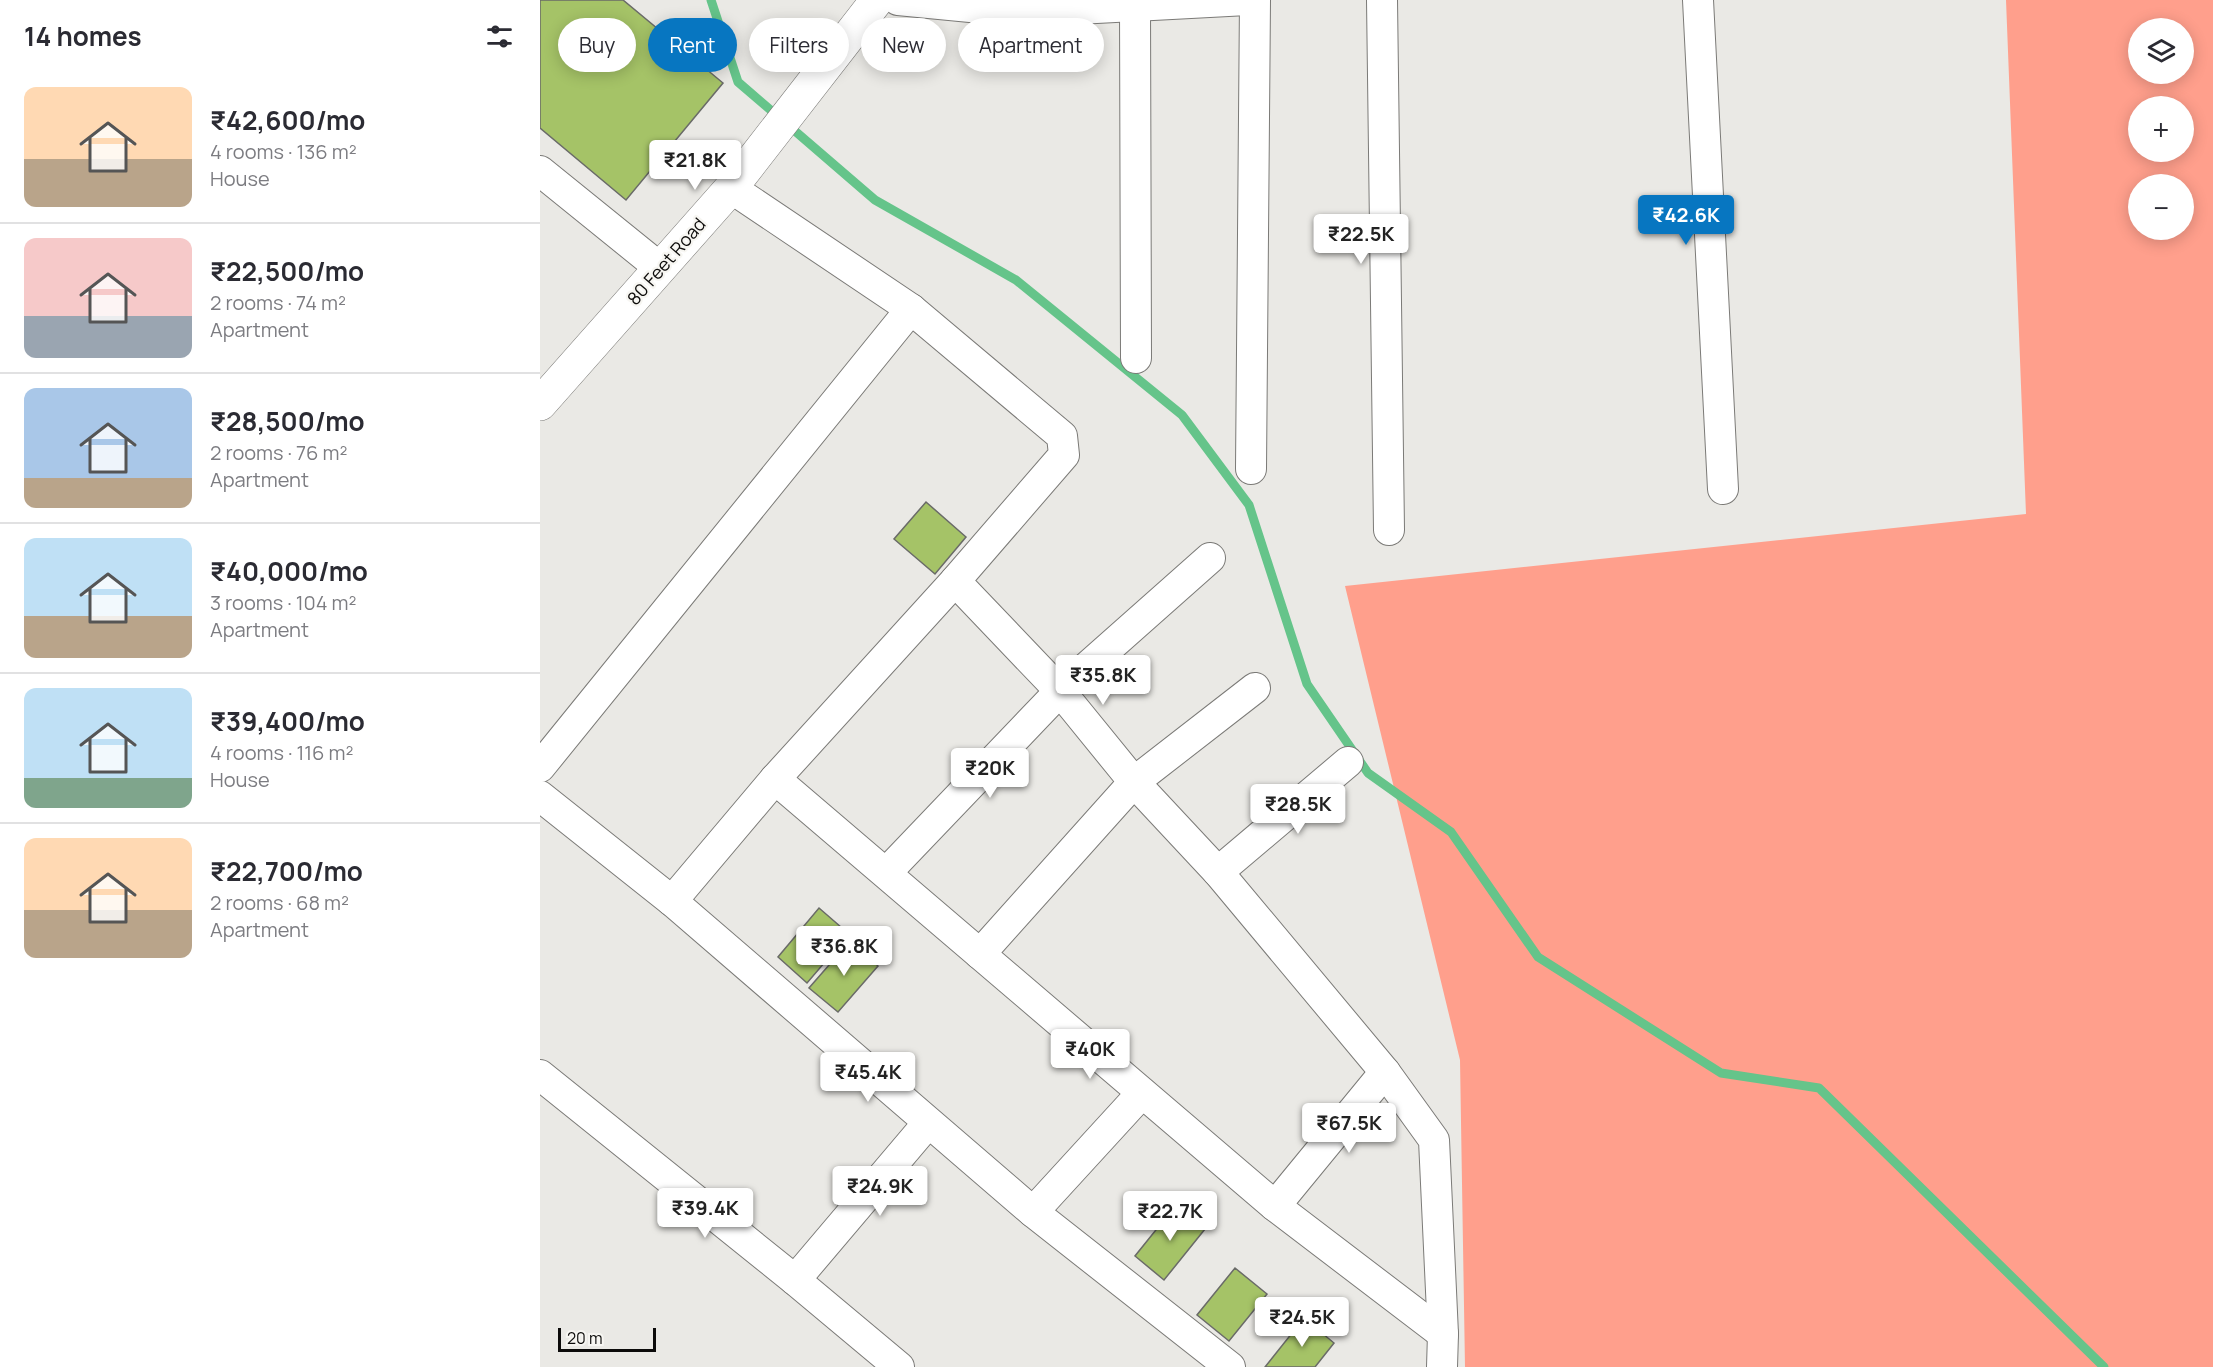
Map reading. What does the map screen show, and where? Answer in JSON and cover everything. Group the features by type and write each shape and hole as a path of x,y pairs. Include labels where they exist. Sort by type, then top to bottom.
{"street":[{"name":"80 Feet Road","path":"540,404 731,188 877,0"},
{"path":"898,0 1021,12 1247,0"},
{"path":"1251,469 1255,0"},
{"path":"1382,0 1389,530"},
{"path":"1698,0 1723,489"},
{"path":"1135,6 1136,358"},
{"path":"540,171 660,268"},
{"path":"672,901 775,779 955,581 1064,455 1062,436 911,309 731,188"},
{"path":"540,767 911,309"},
{"path":"886,873 1060,691 1210,558"},
{"path":"955,581 1060,691 1134,782 1218,872 1385,1072 1434,1140 1443,1334 1442,1367"},
{"path":"980,954 1134,782 1255,688"},
{"path":"1218,872 1348,762"},
{"path":"775,779 1275,1206 1443,1334"},
{"path":"540,796 672,901 1033,1212 1230,1367"},
{"path":"1275,1206 1385,1072"},
{"path":"540,1075 795,1280 899,1367"},
{"path":"1033,1212 1142,1093"},
{"path":"795,1280 928,1123"}],"shaded area":[{"path":"2006,0 2213,0 2213,1367 1465,1367 1460,1060 1345,586 2026,514"}],"building":[{"path":"540,0 623,0 648,21 648,72 710,72 723,83 626,200 540,128"},
{"path":"926,502 966,537 935,574 894,539"},
{"path":"819,908 849,934 807,983 778,957"},
{"path":"850,941 878,966 838,1012 809,988"},
{"path":"1176,1205 1205,1229 1164,1280 1135,1256"},
{"path":"1235,1268 1267,1294 1229,1341 1197,1315"},
{"path":"1304,1318 1334,1343 1315,1367 1265,1367"}],"waterway":[{"path":"711,0 738,82 875,200 1016,280 1182,415 1249,505 1307,684 1368,773 1451,832 1538,957 1721,1073 1819,1088 2104,1367"}]}
